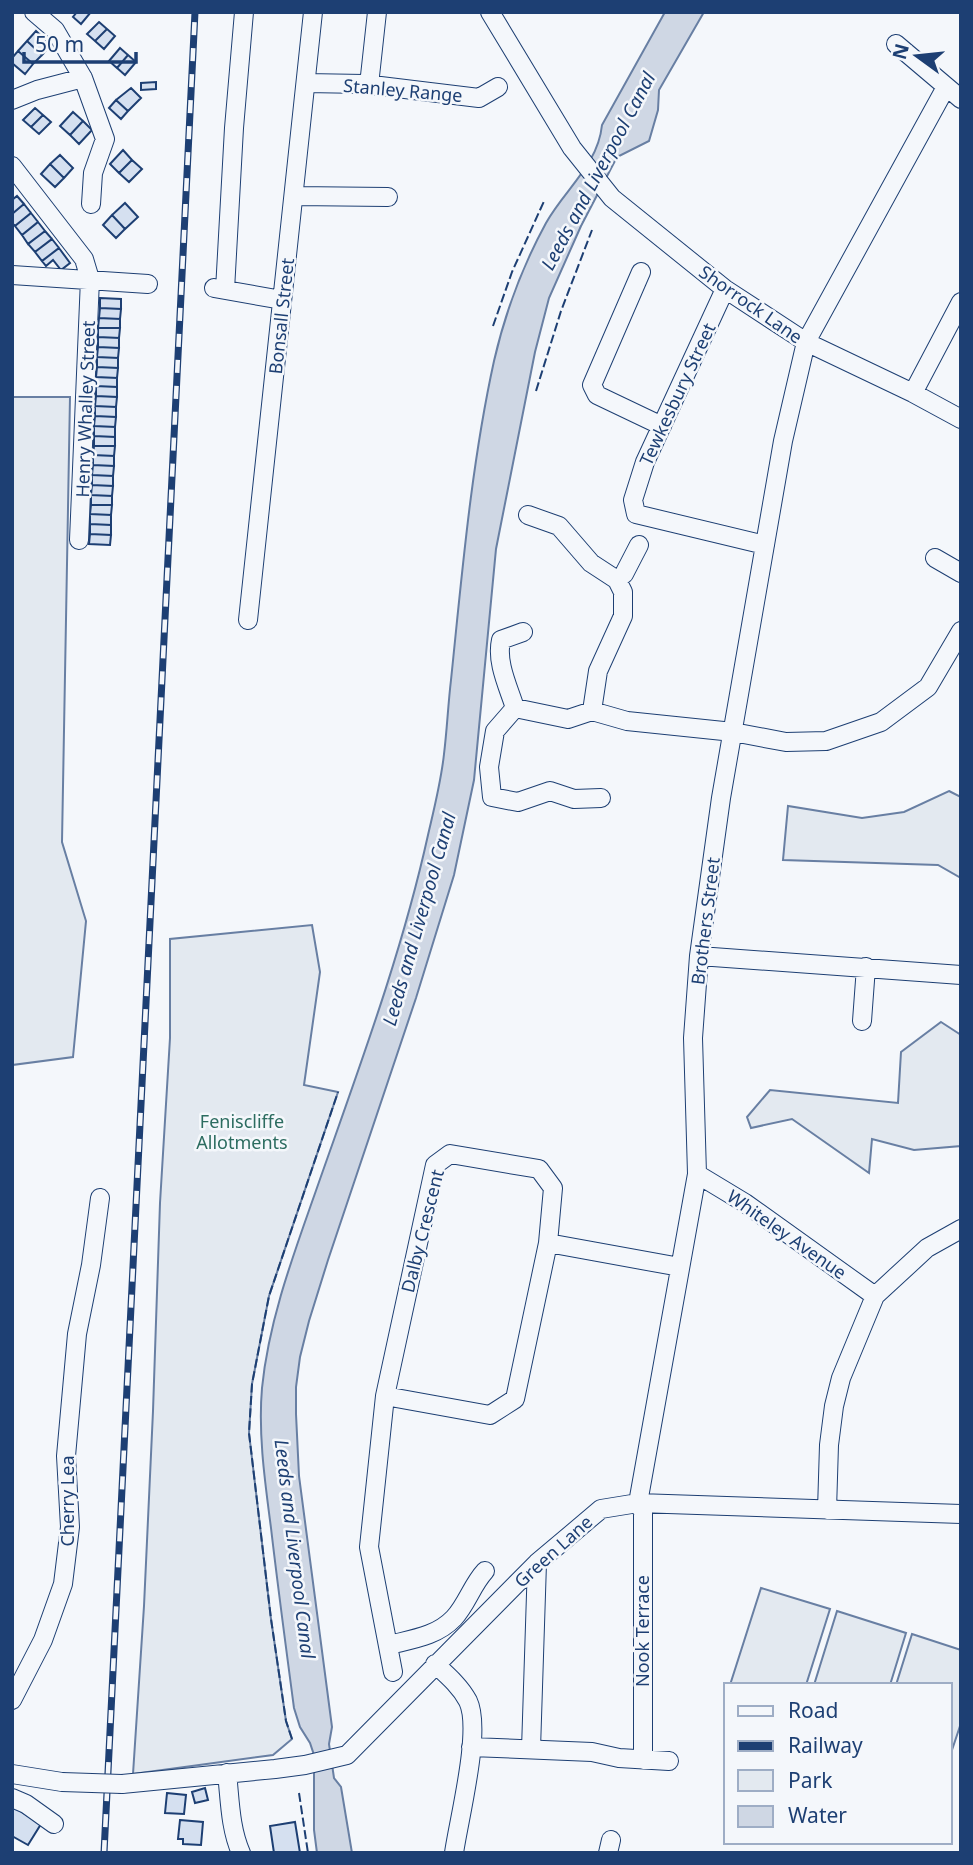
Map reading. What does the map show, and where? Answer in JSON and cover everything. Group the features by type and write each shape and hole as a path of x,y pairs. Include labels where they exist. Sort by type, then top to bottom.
{"street":[{"path":"34,12 55,30 83,78 105,139 93,173 91,204"},
{"path":"244,12 219,289 282,300"},
{"name":"Bonsall Street","path":"248,620 313,12"},
{"path":"369,85 377,12"},
{"name":"Shorrock Lane","path":"490,12 572,148 612,198 725,289 806,342 961,419"},
{"path":"896,44 961,99"},
{"path":"12,100 37,90 83,78"},
{"name":"Stanley Range","path":"306,83 369,85 479,98 498,87"},
{"name":"Brothers Street","path":"638,1503 697,1174 693,1038 699,956 721,798 783,442 806,342 946,87"},
{"path":"12,166 84,259 90,279"},
{"path":"294,196 388,197"},
{"path":"641,272 592,385 597,395 662,426"},
{"path":"12,275 148,284"},
{"name":"Henry Whalley Street","path":"79,540 90,279"},
{"name":"Tewkesbury Street","path":"725,289 645,462 633,500 636,514 765,545"},
{"path":"913,393 961,302"},
{"path":"528,515 559,526 591,563 617,580 624,592 623,616 598,671 592,711"},
{"path":"617,580 624,574 639,545"},
{"path":"934,558 961,573"},
{"path":"515,708 568,719 592,711 627,721 733,732 786,742 827,741 881,722 928,687 961,631"},
{"path":"515,708 500,660 499,647 501,640 523,632"},
{"path":"515,708 495,731 489,767 492,797 518,802 550,792 575,799 601,798"},
{"path":"699,956 961,975"},
{"path":"862,1021 866,967"},
{"name":"Dalby Crescent","path":"385,1396 490,1415 515,1399 548,1243 553,1188 539,1169 450,1154 435,1164 385,1396 369,1547 393,1672"},
{"name":"Whiteley Avenue","path":"697,1174 745,1203 875,1296"},
{"name":"Cherry Lea","path":"12,1700 43,1640 63,1584 70,1527 66,1456 78,1334 100,1198"},
{"path":"827,1510 829,1445 834,1406 841,1378 875,1296 927,1248 961,1230"},
{"path":"548,1243 681,1267"},
{"name":"Green Lane","path":"227,1773 305,1765 346,1755 537,1563 601,1509 638,1503 961,1514"},
{"name":"Nook Terrace","path":"638,1503 643,1512 643,1760"},
{"path":"531,1749 537,1563"},
{"path":"389,1645 433,1634 455,1617 474,1582 485,1571"},
{"path":"435,1664 457,1685 468,1701 473,1717 471,1747 454,1853"},
{"path":"471,1747 592,1752 669,1761"},
{"path":"12,1774 62,1782 122,1784 227,1773 232,1821 236,1841 242,1853"},
{"path":"12,1798 26,1804 54,1824"}],"green space":[{"path":"12,397 70,397 62,842 86,921 73,1057 12,1065"},
{"path":"949,791 961,797 961,878 938,865 783,860 788,806 862,818 904,812"},
{"name":"Feniscliffe Allotments","path":"312,925 320,972 304,1085 338,1092 269,1296 252,1384 249,1433 271,1619 286,1721 292,1739 273,1755 133,1774 144,1606 160,1203 170,1038 170,939"},
{"path":"941,1022 961,1035 961,1146 914,1150 872,1139 869,1173 792,1119 751,1128 747,1117 770,1090 898,1103 901,1052"},
{"path":"761,1588 830,1609 807,1683 731,1683"},
{"path":"837,1611 906,1633 891,1683 815,1683"},
{"path":"912,1634 961,1650 961,1723 952,1750 952,1683 897,1683"}],"water":[{"name":"Leeds and Liverpool Canal","path":"665,12 704,12 659,90 658,110 649,141 617,157 581,226 549,298 535,352 496,549 474,780 454,875 416,998 328,1260 300,1357 296,1387 299,1476 332,1727 329,1744 334,1778 341,1787 352,1853 317,1853 314,1830 314,1755 294,1708 264,1476 261,1405 266,1361 277,1309 293,1257 393,967 435,805 444,754 473,480 486,401 503,325 537,240 554,211 588,165 602,125"}],"building":[{"path":"77,12 91,12 81,24 73,17"},
{"path":"99,22 107,29 95,41 87,34"},
{"path":"107,29 115,36 104,49 95,41"},
{"path":"36,31 51,45 42,55 27,41"},
{"path":"27,41 42,55 33,64 18,51"},
{"path":"120,48 128,55 117,68 109,61"},
{"path":"18,51 33,64 25,74 12,63 12,58"},
{"path":"128,55 136,62 125,75 117,68"},
{"path":"156,82 156,89 141,90 141,83"},
{"path":"131,88 141,98 128,111 116,100"},
{"path":"116,100 128,111 121,119 109,108"},
{"path":"35,108 43,115 31,127 23,120"},
{"path":"73,112 83,121 70,135 60,126"},
{"path":"43,115 51,122 39,134 31,127"},
{"path":"83,121 92,130 79,144 70,135"},
{"path":"123,150 132,160 119,173 110,164"},
{"path":"60,155 73,168 64,178 50,164"},
{"path":"132,160 142,169 129,182 119,173"},
{"path":"50,164 64,178 55,187 41,174"},
{"path":"17,196 24,204 12,214 12,200"},
{"path":"125,203 138,217 125,229 112,215"},
{"path":"24,204 31,213 15,226 12,223 12,214"},
{"path":"31,213 38,222 22,235 15,226"},
{"path":"112,215 125,229 116,238 103,225"},
{"path":"38,222 45,231 28,244 22,235"},
{"path":"45,231 52,239 35,252 28,244"},
{"path":"52,239 59,248 42,261 35,252"},
{"path":"59,248 70,263 61,270 53,260 46,266 42,261"},
{"path":"100,298 121,299 121,309 100,308"},
{"path":"100,308 121,309 120,319 99,318"},
{"path":"99,318 120,319 120,328 98,328"},
{"path":"98,328 120,328 119,338 98,337"},
{"path":"98,337 119,338 119,348 98,347"},
{"path":"98,347 119,348 118,358 97,357"},
{"path":"97,357 118,358 118,368 97,367"},
{"path":"97,367 118,368 117,378 96,377"},
{"path":"96,377 117,378 117,387 96,386"},
{"path":"96,386 117,387 117,397 96,396"},
{"path":"96,396 117,397 116,407 95,406"},
{"path":"95,406 116,407 116,417 95,416"},
{"path":"95,416 116,417 115,427 94,426"},
{"path":"94,426 115,427 115,437 94,436"},
{"path":"94,436 115,437 115,446 94,446"},
{"path":"94,446 115,446 114,456 93,455"},
{"path":"93,455 114,456 114,466 93,465"},
{"path":"93,465 114,466 113,476 92,475"},
{"path":"92,475 113,476 113,486 92,485"},
{"path":"92,485 113,486 112,496 91,495"},
{"path":"91,495 112,496 112,505 91,505"},
{"path":"91,505 112,505 111,515 90,514"},
{"path":"90,514 111,515 111,525 90,524"},
{"path":"90,524 111,525 111,535 90,534"},
{"path":"90,534 111,535 110,545 89,544"},
{"path":"205,1788 208,1800 195,1803 192,1792"},
{"path":"167,1793 186,1795 184,1814 165,1813"},
{"path":"12,1806 41,1824 28,1845 12,1836"},
{"path":"180,1820 203,1822 201,1845 183,1844 183,1839 178,1839"},
{"path":"295,1822 300,1853 274,1853 270,1826"}],"railway":[{"path":"104,1853 195,12"}],"fence":[{"path":"493,326 512,272 545,199"},
{"path":"536,391 561,311 592,230"},
{"path":"292,1739 286,1721 271,1619 249,1433 252,1384 269,1296 338,1092"},
{"path":"299,1793 308,1853"}]}
